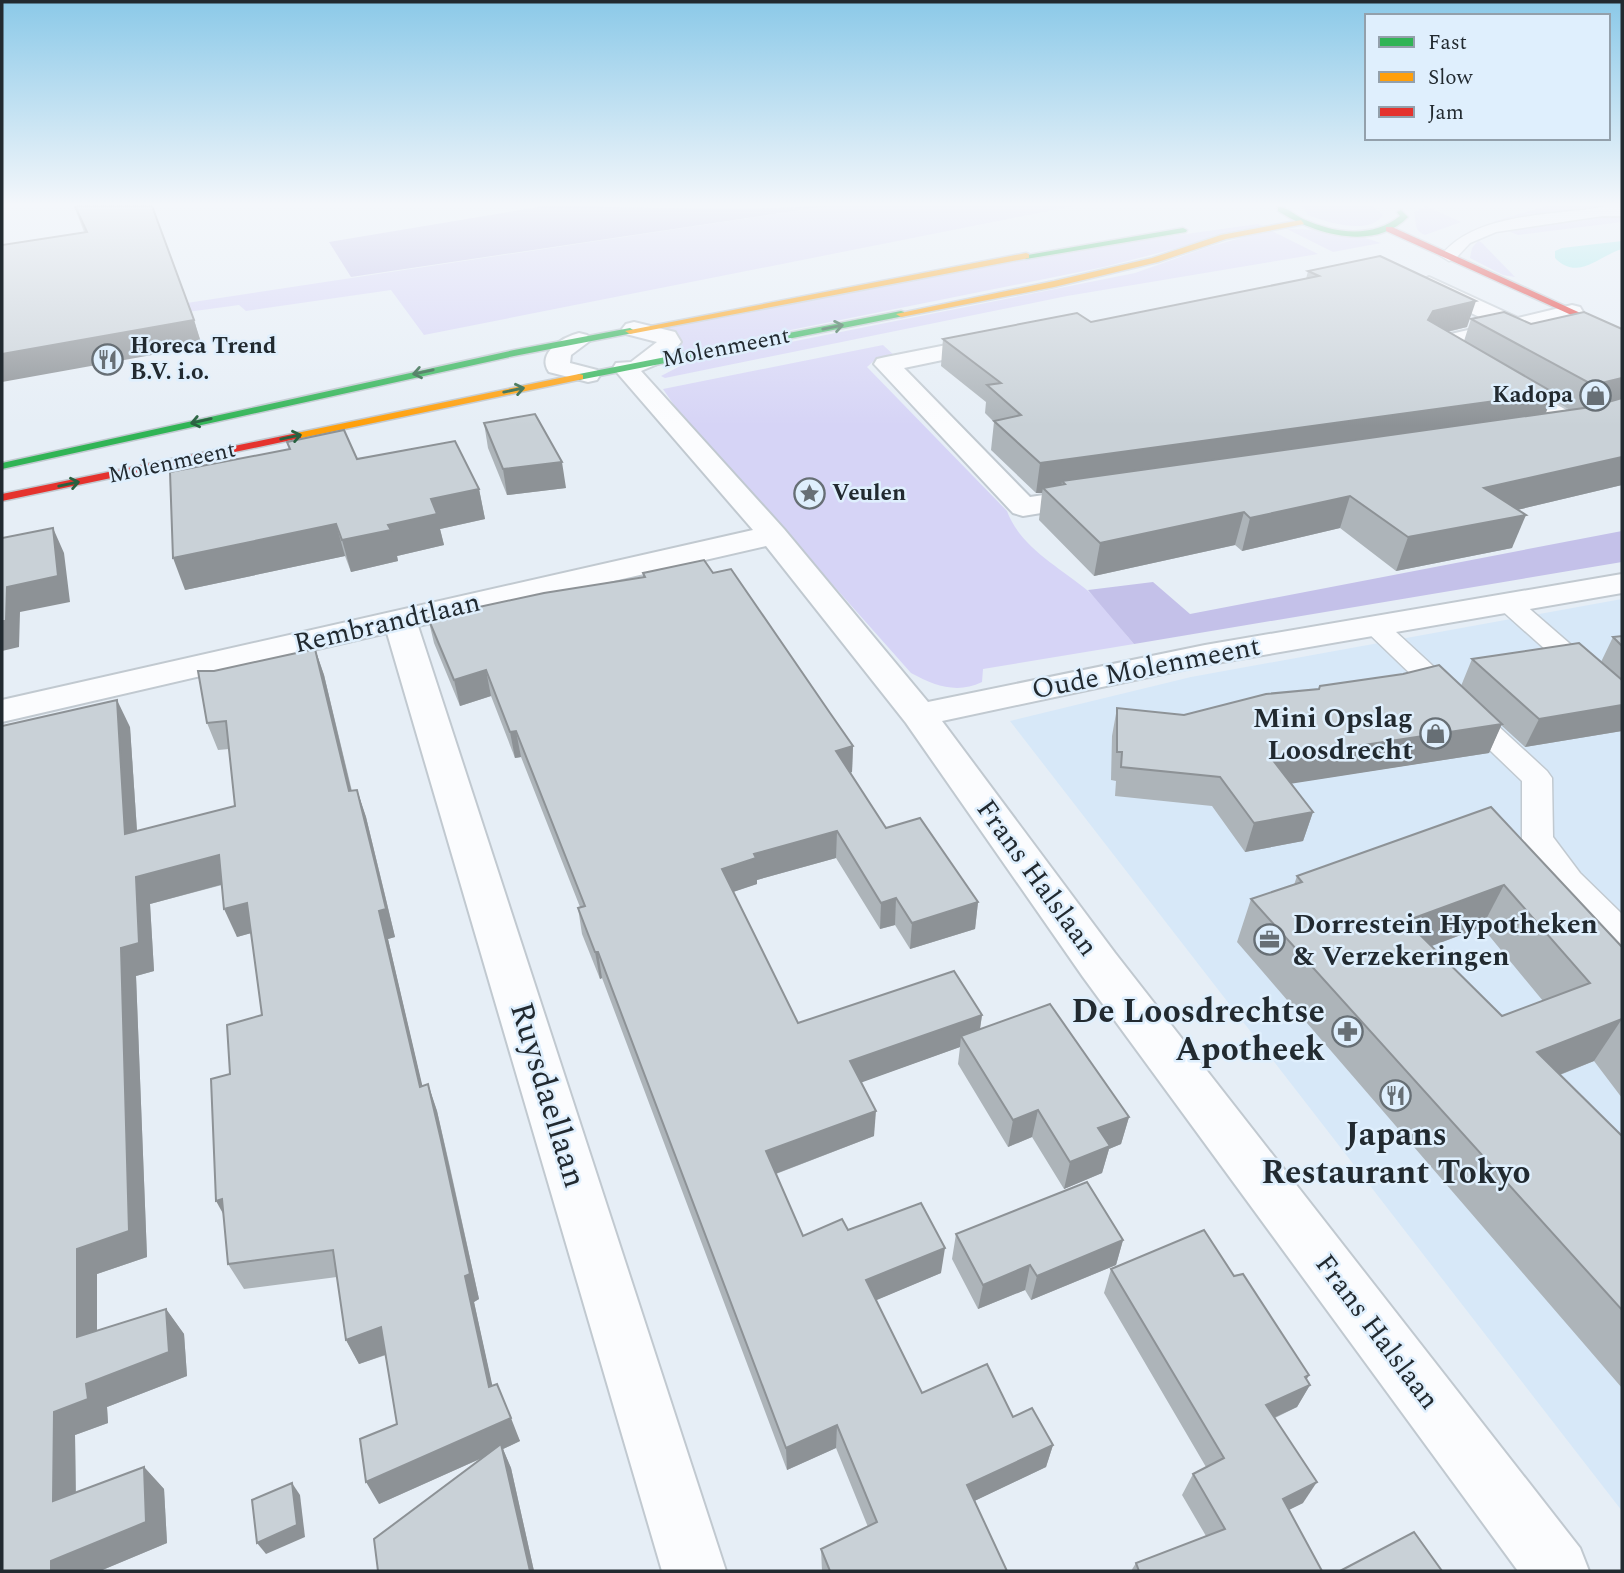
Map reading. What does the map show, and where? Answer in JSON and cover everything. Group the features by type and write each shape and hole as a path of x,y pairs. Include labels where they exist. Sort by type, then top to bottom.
{"main road":[{"name":"Molenmeent","path":"2,466 324,393 634,329 898,279"},
{"name":"Molenmeent","path":"2,498 588,375 1073,279"},
{"path":"1500,279 1622,335"}],"street":[{"path":"1418,279 1515,325"},
{"path":"1525,434 1586,424 1433,345 1572,312"},
{"name":"Molenmeent","path":"633,366 658,355 669,342 667,337 657,332 634,329"},
{"path":"1020,337 886,364 1023,507 1116,494"},
{"path":"579,340 560,351 556,359 558,367 588,375"},
{"name":"Frans Halslaan","path":"633,366 919,715 1099,965 1557,1571"},
{"name":"Rembrandtlaan","path":"2,711 772,535"},
{"name":"Oude Molenmeent","path":"919,715 1205,654 1622,583"},
{"name":"Ruysdaellaan","path":"399,620 467,831 694,1571"}],"lane":[{"path":"1508,603 1622,703"},
{"path":"1374,625 1537,778 1538,839 1569,881 1622,935"}],"shaded area":[{"path":"343,279 704,279 424,335 391,290 246,311 239,305 150,317 147,309"},
{"path":"920,279 1042,279 681,352 680,343 659,328"},
{"path":"1103,279 1166,279 1067,296 665,378 661,376 686,363"},
{"path":"883,345 896,357 877,358 867,367 1007,511 1013,524 1031,546 1094,596 1134,644 983,669 982,682 973,686 946,687 911,673 676,408 663,389"},
{"path":"1622,531 1622,562 1134,644 1088,590 1153,582 1190,614"},
{"path":"1622,599 1622,1511 1010,721 1191,677"}],"building":[{"path":"2,279 179,279 194,320 2,354"},
{"path":"1302,279 1430,279 1476,301 1433,311 1428,320 1554,393 1040,463 994,421 1021,415 987,385 1001,383 943,339 1077,313 1091,322"},
{"path":"1504,312 1531,324 1584,312 1622,329 1622,378 1593,385 1471,319"},
{"path":"1622,398 1622,457 1484,488 1526,515 1408,537 1350,496 1250,518 1244,512 1100,543 1043,488 1065,484 1062,481 1591,407"},
{"path":"535,414 562,462 503,469 484,423"},
{"path":"344,430 357,459 455,441 479,489 431,499 437,514 388,525 391,530 342,540 336,524 173,558 170,472 290,449 287,442"},
{"path":"53,528 58,576 7,587 6,621 2,621 2,538"},
{"path":"704,560 713,573 731,569 853,746 836,751 886,828 920,818 978,902 912,923 896,898 881,903 837,831 754,854 756,858 722,869 798,1023 954,971 982,1015 850,1061 876,1111 766,1151 803,1236 842,1219 848,1230 921,1203 945,1248 866,1280 922,1393 987,1364 1013,1417 1032,1408 1053,1445 967,1485 1007,1571 830,1571 821,1549 877,1522 837,1425 786,1448 598,952 595,952 578,908 585,906 516,731 510,732 486,670 454,680 428,618 544,593 645,577 643,573"},
{"path":"1622,636 1622,646 1613,637"},
{"path":"1579,643 1622,680 1622,705 1539,719 1472,659"},
{"path":"315,649 349,791 357,790 376,867 386,909 379,911 420,1087 428,1084 470,1274 465,1276 489,1387 497,1384 511,1418 366,1482 360,1439 397,1424 381,1327 346,1340 333,1250 228,1264 222,1199 216,1201 211,1079 230,1074 227,1025 262,1015 247,903 224,909 219,855 136,877 139,943 121,948 129,1231 77,1249 77,1337 166,1309 169,1352 86,1384 88,1399 54,1412 53,1501 144,1467 146,1522 51,1561 51,1571 2,1571 2,726 117,700 125,834 235,806 226,721 207,723 198,671 214,671"},
{"path":"1439,665 1502,724 1272,759 1313,812 1254,823 1220,777 1121,767 1122,752 1117,752 1117,708 1184,715 1266,694 1319,689 1320,686 1403,674"},
{"path":"1491,807 1622,947 1622,1019 1537,1052 1622,1136 1622,1310 1251,899 1302,882 1297,876","holes":["1504,885 1590,983 1502,1016 1406,921"]},
{"path":"1050,1004 1129,1117 1098,1128 1110,1146 1070,1162 1038,1110 1013,1120 961,1036"},
{"path":"1087,1182 1123,1240 1037,1276 1030,1265 983,1285 956,1234"},
{"path":"1204,1230 1234,1276 1243,1274 1309,1375 1305,1377 1310,1385 1266,1405 1317,1482 1283,1499 1322,1571 1139,1571 1136,1563 1225,1529 1193,1474 1224,1458 1111,1269"},
{"path":"501,1444 530,1571 378,1571 374,1539"},
{"path":"292,1483 297,1525 257,1543 252,1500"},
{"path":"1414,1532 1442,1571 1340,1571"}],"traffic: fast":[{"path":"579,377 901,314"},
{"path":"2,466 514,353 630,331"}],"traffic: slow":[{"path":"630,331 902,279"},
{"path":"901,314 1073,279"},
{"path":"297,436 579,377"}],"traffic: jam":[{"path":"1500,279 1622,335"},
{"path":"2,498 297,436"}],"place":[{"name":"Horeca Trend B.V. i.o.","path":"107,359"},
{"name":"Kadopa","path":"1596,395"},
{"name":"Veulen","path":"809,493"},
{"name":"Mini Opslag Loosdrecht","path":"1436,734"},
{"name":"Dorrestein Hypotheken & Verzekeringen","path":"1270,940"},
{"name":"De Loosdrechtse Apotheek","path":"1348,1031"},
{"name":"Japans Restaurant Tokyo","path":"1396,1095"}]}
